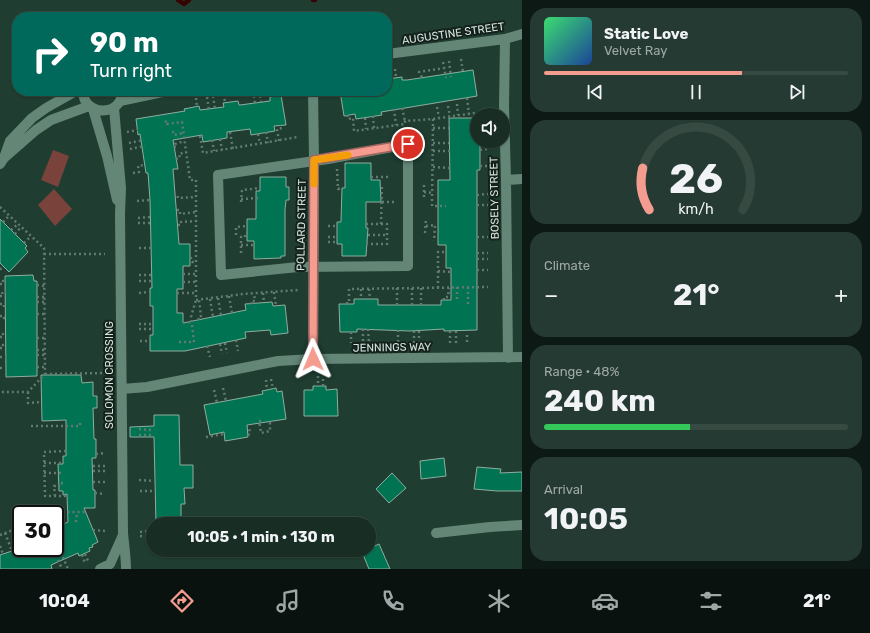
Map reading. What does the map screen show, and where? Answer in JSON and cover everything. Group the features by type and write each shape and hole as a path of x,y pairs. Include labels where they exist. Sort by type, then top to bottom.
{"street":[{"name":"AUGUSTINE STREET","path":"392,53 505,39 522,34"},
{"name":"BOSELY STREET","path":"505,39 504,106 508,358"},
{"path":"2,161 10,141 32,118 67,96"},
{"name":"SOLOMON CROSSING","path":"83,96 84,101 91,108 107,156 120,214"},
{"path":"2,161 36,130 51,120 91,108 100,111 107,111 119,100 140,96"},
{"name":"POLLARD STREET","path":"313,96 313,359"},
{"name":"SOLOMON CROSSING","path":"119,100 123,535 126,553 126,569"},
{"path":"408,144 408,266 313,266 221,274 218,175 408,144"},
{"path":"506,180 522,179"},
{"name":"JENNINGS WAY","path":"122,389 147,387 278,361 313,359 522,357"},
{"path":"436,533 522,525"},
{"path":"100,569 110,564 123,535"}],"path":[{"path":"461,59 463,72"},
{"path":"449,61 451,77"},
{"path":"443,62 446,78"},
{"path":"422,77 420,72 444,68"},
{"path":"395,69 396,78"},
{"path":"213,96 215,109"},
{"path":"224,96 225,103"},
{"path":"254,96 255,103"},
{"path":"259,96 260,102"},
{"path":"207,97 209,110"},
{"path":"196,98 197,107"},
{"path":"347,115 348,119 353,118 354,130 405,124 405,121 469,114 467,98"},
{"path":"457,104 458,115"},
{"path":"448,106 450,116"},
{"path":"437,107 439,118"},
{"path":"402,108 405,121"},
{"path":"394,109 396,125"},
{"path":"373,116 374,128"},
{"path":"365,118 366,129"},
{"path":"433,119 432,206 446,206"},
{"path":"279,141 277,129 282,128 281,125"},
{"path":"433,128 449,128"},
{"path":"127,132 138,130"},
{"path":"172,132 174,132 174,134 183,133"},
{"path":"230,132 233,148"},
{"path":"266,132 268,143"},
{"path":"258,134 260,144"},
{"path":"200,136 203,153 298,137"},
{"path":"220,139 222,150"},
{"path":"128,144 144,140"},
{"path":"212,140 214,151"},
{"path":"174,147 176,147 175,144 184,142"},
{"path":"433,143 449,143"},
{"path":"129,149 145,146"},
{"path":"480,150 488,149"},
{"path":"433,151 450,151"},
{"path":"176,159 180,158 179,154 186,152"},
{"path":"133,173 139,172 138,166 144,165"},
{"path":"480,166 488,166"},
{"path":"333,168 337,167 338,189 342,188"},
{"path":"433,167 450,168"},
{"path":"371,177 388,177"},
{"path":"381,224 382,184"},
{"path":"424,185 424,197"},
{"path":"260,188 242,190 242,200 260,198"},
{"path":"424,192 432,193"},
{"path":"174,194 177,194 178,198 196,197"},
{"path":"477,195 488,194"},
{"path":"382,202 397,202 397,195"},
{"path":"137,201 150,200"},
{"path":"477,205 488,205"},
{"path":"0,207 44,248 45,374 28,392 28,402 41,402"},
{"path":"177,210 180,210 180,214 196,212"},
{"path":"3,222 9,216"},
{"path":"138,218 150,217"},
{"path":"426,218 426,233"},
{"path":"178,225 181,225 181,222 196,221"},
{"path":"138,223 151,223"},
{"path":"11,230 18,224"},
{"path":"366,224 387,224 387,244 366,244"},
{"path":"236,235 236,227 247,226"},
{"path":"328,226 337,226"},
{"path":"426,226 435,226 434,241"},
{"path":"15,234 21,227"},
{"path":"241,253 241,237 245,237 244,233 247,232"},
{"path":"368,235 387,235"},
{"path":"24,243 31,236"},
{"path":"328,237 337,237"},
{"path":"477,237 488,237"},
{"path":"328,242 337,242"},
{"path":"241,245 254,245"},
{"path":"138,248 152,248"},
{"path":"438,288 438,252 446,252"},
{"path":"477,253 488,253"},
{"path":"44,254 104,254"},
{"path":"190,258 192,262 196,262"},
{"path":"477,260 488,259"},
{"path":"0,268 2,269 4,267"},
{"path":"477,270 488,270"},
{"path":"438,272 451,272"},
{"path":"183,274 196,274"},
{"path":"139,276 152,275"},
{"path":"0,284 3,284 3,281 6,281"},
{"path":"139,281 152,281"},
{"path":"183,282 196,282"},
{"path":"37,286 44,286"},
{"path":"468,287 468,304"},
{"path":"347,304 347,301 350,301 349,289 488,287"},
{"path":"397,288 397,305"},
{"path":"412,288 412,305"},
{"path":"421,288 421,305"},
{"path":"444,300 444,297 448,297 449,288"},
{"path":"457,288 457,300"},
{"path":"361,289 361,299"},
{"path":"369,289 370,299"},
{"path":"0,296 3,296 2,292 6,292"},
{"path":"139,293 150,292"},
{"path":"274,292 276,306"},
{"path":"177,293 196,293"},
{"path":"263,293 264,302"},
{"path":"252,304 251,301 255,301 254,294"},
{"path":"229,296 232,313"},
{"path":"37,297 44,297"},
{"path":"218,298 221,316"},
{"path":"210,299 213,317"},
{"path":"179,342 194,342 191,317 198,300 201,316 198,317 199,320"},
{"path":"37,302 44,302"},
{"path":"0,304 4,304 4,307 6,307"},
{"path":"37,314 44,314"},
{"path":"0,316 4,316 4,318 6,318"},
{"path":"183,323 191,322"},
{"path":"139,324 153,324"},
{"path":"139,329 153,329"},
{"path":"363,329 363,343"},
{"path":"368,329 369,343"},
{"path":"398,330 398,343"},
{"path":"414,331 414,343"},
{"path":"419,331 419,343"},
{"path":"450,331 450,343"},
{"path":"456,331 456,343"},
{"path":"351,332 352,343"},
{"path":"0,337 3,337 2,334 6,333"},
{"path":"467,335 467,343"},
{"path":"36,338 45,338"},
{"path":"236,340 238,351"},
{"path":"140,341 147,341"},
{"path":"225,342 227,353"},
{"path":"220,344 222,354"},
{"path":"0,348 3,348 3,345 6,345"},
{"path":"207,346 210,357"},
{"path":"37,350 45,350"},
{"path":"37,355 45,355"},
{"path":"0,357 6,357"},
{"path":"37,367 45,367"},
{"path":"0,368 6,368"},
{"path":"45,374 105,373"},
{"path":"318,376 318,386"},
{"path":"323,376 323,386"},
{"path":"271,379 273,389"},
{"path":"266,380 267,390"},
{"path":"223,388 226,401"},
{"path":"214,390 217,403"},
{"path":"0,392 28,392"},
{"path":"31,426 80,426 80,420"},
{"path":"261,421 259,421 261,433 270,431 270,423 267,422"},
{"path":"248,435 250,434 249,427"},
{"path":"139,429 151,430"},
{"path":"206,437 224,434"},
{"path":"139,435 151,435"},
{"path":"66,451 44,452 44,474 45,496 67,496"},
{"path":"96,454 105,453"},
{"path":"44,463 63,463"},
{"path":"93,466 105,466"},
{"path":"93,471 105,471"},
{"path":"44,474 63,473"},
{"path":"140,480 155,481"},
{"path":"93,482 105,482"},
{"path":"55,496 54,486 59,486 59,483 63,483"},
{"path":"140,491 155,491"},
{"path":"95,494 105,494"},
{"path":"64,512 85,512"},
{"path":"76,522 77,513"},
{"path":"0,535 12,530"},
{"path":"93,530 105,531"},
{"path":"140,532 146,531"},
{"path":"5,533 12,551"},
{"path":"140,536 146,536"},
{"path":"0,546 3,554"},
{"path":"83,554 87,562"},
{"path":"63,557 68,569"},
{"path":"58,560 62,569"}],"shaded area":[{"path":"53,150 69,156 58,187 41,180"},
{"path":"54,189 72,209 55,226 38,205"}],"building":[{"path":"473,70 477,96 381,112 382,115 356,119 355,114 344,116 341,96 392,96 392,78 402,77 402,80"},
{"path":"281,96 286,125 274,126 275,131 251,135 250,129 227,132 227,138 203,142 202,135 173,140 178,169 173,169 179,244 190,244 190,266 183,266 183,289 177,289 177,313 183,313 183,323 246,310 245,304 272,302 273,306 285,305 288,333 271,335 270,330 245,332 246,338 185,351 150,351 150,335 153,335 153,306 150,306 150,288 152,288 150,200 148,173 146,173 140,134 138,135 136,119 185,111 184,109 199,106 200,110 224,107 223,103 238,101 240,105 270,101 270,97"},
{"path":"449,118 470,118 470,148 480,148 480,170 477,170 477,330 444,331 444,329 410,331 357,329 357,332 340,332 339,304 354,304 354,299 378,299 378,305 441,305 441,300 451,300 451,268 446,268 446,245 438,245 438,180 450,180"},
{"path":"345,163 371,163 371,180 380,180 381,202 366,202 366,228 368,228 366,256 342,256 342,244 337,244 337,222 341,222 342,188 345,188"},
{"path":"260,177 286,177 286,187 289,187 289,200 286,200 285,210 285,256 281,256 281,258 254,259 254,241 247,241 247,219 256,219 256,191 260,191"},
{"path":"0,219 27,246 25,248 28,252 9,272 0,263"},
{"path":"33,275 34,281 37,281 37,376 6,377 5,276"},
{"path":"41,375 81,375 82,383 93,382 93,396 97,396 97,408 93,408 96,458 92,458 95,508 84,508 98,542 92,545 93,547 89,548 90,551 79,556 78,553 51,565 52,569 0,569 0,555 12,551 12,557 64,557 64,524 68,522 67,494 63,495 63,491 59,491 58,464 63,464 63,456 66,456 66,420 42,421"},
{"path":"313,386 326,386 326,390 337,389 338,416 304,416 304,390 313,390"},
{"path":"276,388 277,392 282,391 286,419 247,425 248,437 225,441 224,432 210,435 204,405 263,394 262,391"},
{"path":"154,415 179,415 180,465 193,465 193,488 184,488 185,504 181,504 181,517 156,517 154,437 130,437 130,427 154,426"},
{"path":"444,458 446,476 421,479 420,461"},
{"path":"477,467 501,469 500,473 522,472 522,491 474,489"},
{"path":"392,473 406,488 389,503 376,489"},
{"path":"379,544 390,569 369,569 364,557 376,557 376,545"}],"waterway":[{"path":"178,0 184,4 189,0"}],"slow traffic":[{"path":"314,184 314,160 348,155"}],"route":[{"path":"313,359 314,160 328,159 408,144"}]}
